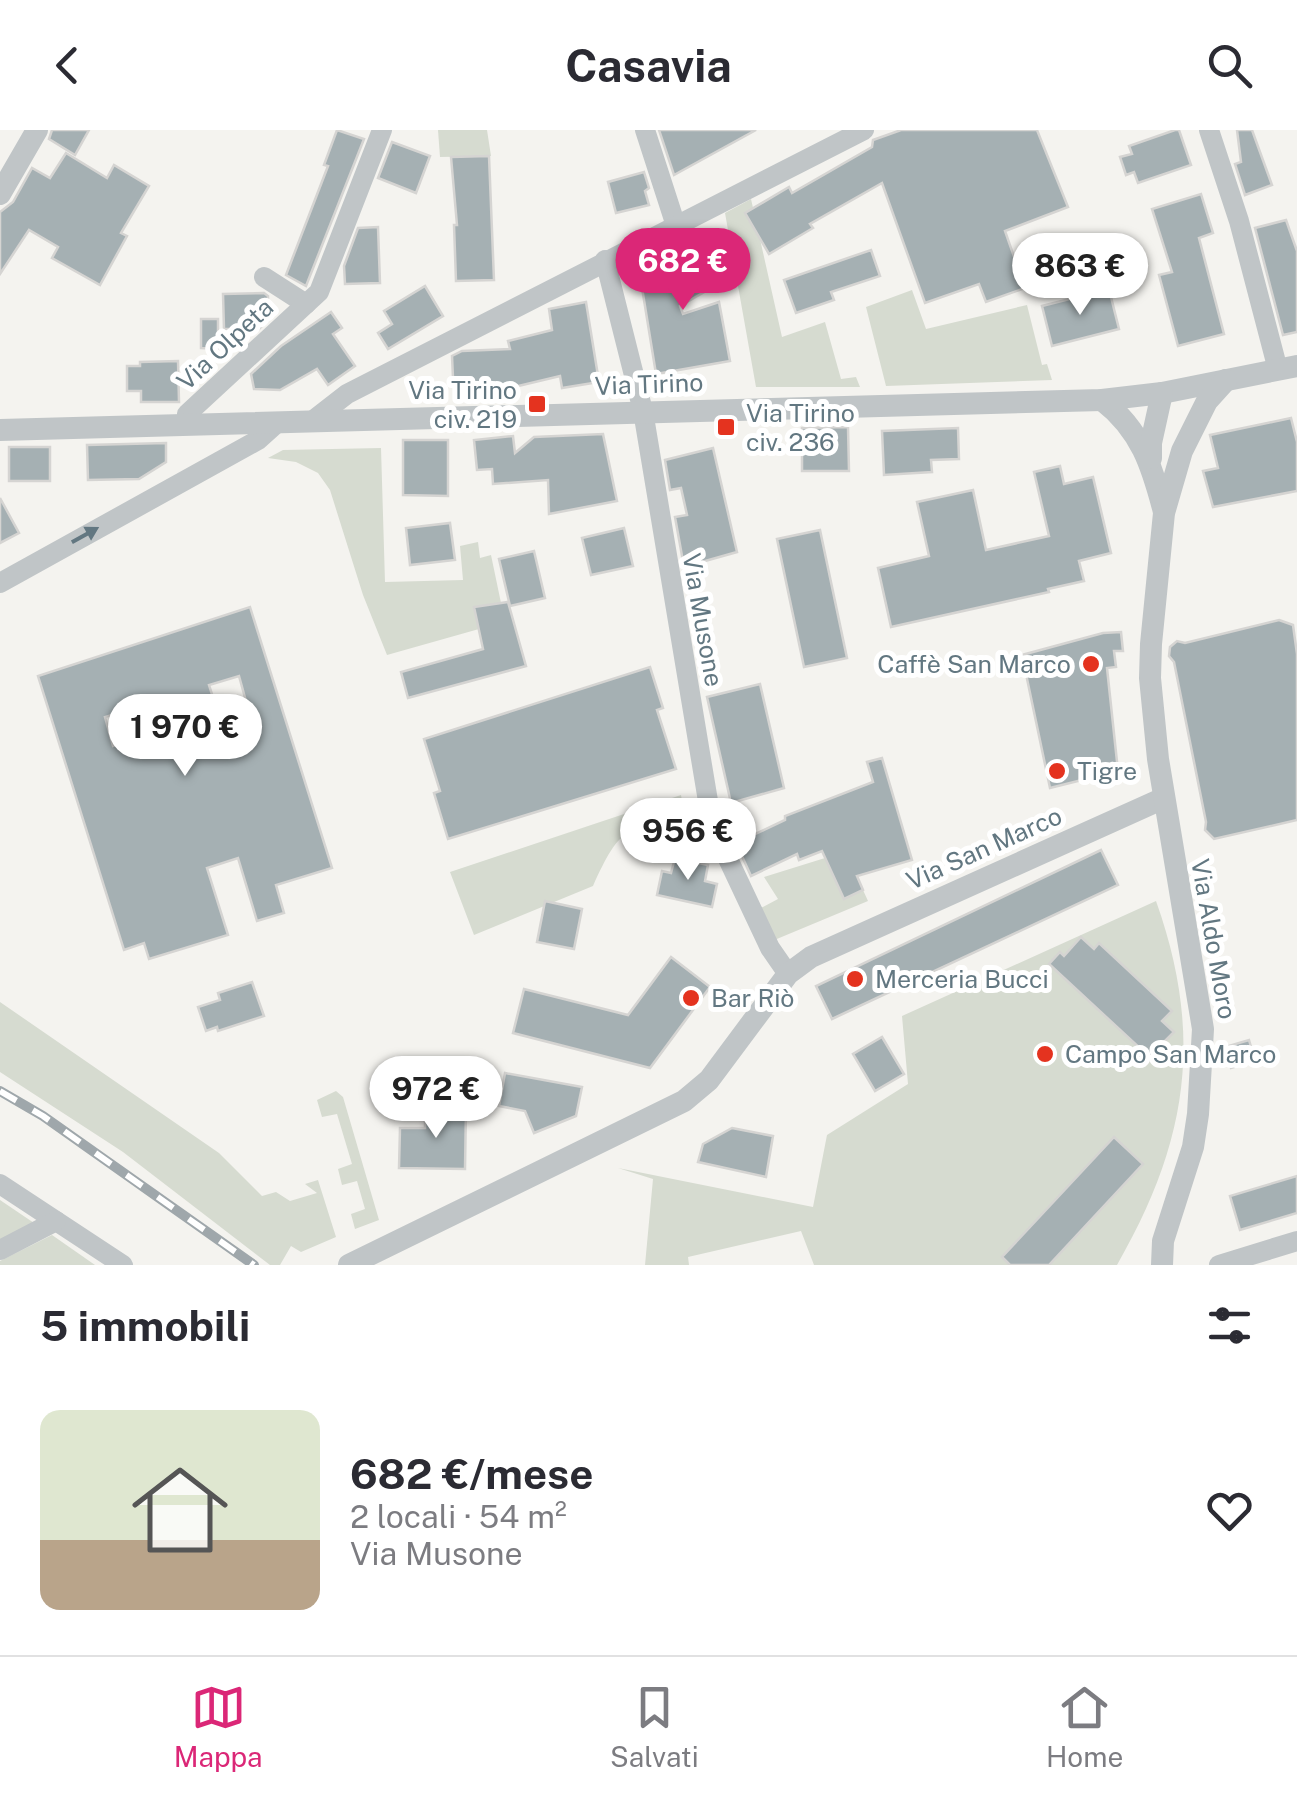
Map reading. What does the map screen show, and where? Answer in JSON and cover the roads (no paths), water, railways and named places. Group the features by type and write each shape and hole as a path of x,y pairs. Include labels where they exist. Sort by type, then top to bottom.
{"street":[{"path":"0,194 37,130"},
{"name":"Via Olpeta","path":"186,425 187,414 319,292 382,130"},
{"path":"645,130 676,226"},
{"path":"310,422 348,394 864,130"},
{"path":"1209,130 1288,368"},
{"name":"Via Musone","path":"605,260 643,411 712,825 770,948 788,974"},
{"name":"Via Olpeta","path":"264,277 306,304"},
{"name":"Via Tirino","path":"0,430 1102,400 1162,393 1288,368"},
{"path":"1164,798 1150,678 1164,513 1182,451 1207,401 1226,380"},
{"path":"1162,393 1179,427 1182,451"},
{"path":"1151,464 1151,442 1162,393"},
{"path":"1102,400 1132,428 1151,464 1164,513"},
{"path":"0,583 258,440 278,422"},
{"name":"Via San Marco","path":"788,974 810,957 1164,798"},
{"name":"Via Aldo Moro","path":"1162,1265 1163,1241 1193,1147 1203,1029 1164,798"},
{"path":"349,1265 684,1101 709,1080 788,974"},
{"path":"0,1184 123,1265"},
{"path":"0,1250 56,1221"},
{"path":"1219,1265 1297,1241"}],"railway":[{"path":"0,1091 43,1116 254,1265"}],"place":[{"name":"Via Tirino civ. 219","path":"537,404"},
{"name":"Via Tirino civ. 236","path":"726,427"},
{"name":"Caffè San Marco","path":"1091,664"},
{"name":"Tigre","path":"1057,771"},
{"name":"Merceria Bucci","path":"855,979"},
{"name":"Bar Riò","path":"691,998"},
{"name":"Campo San Marco","path":"1045,1054"}]}
